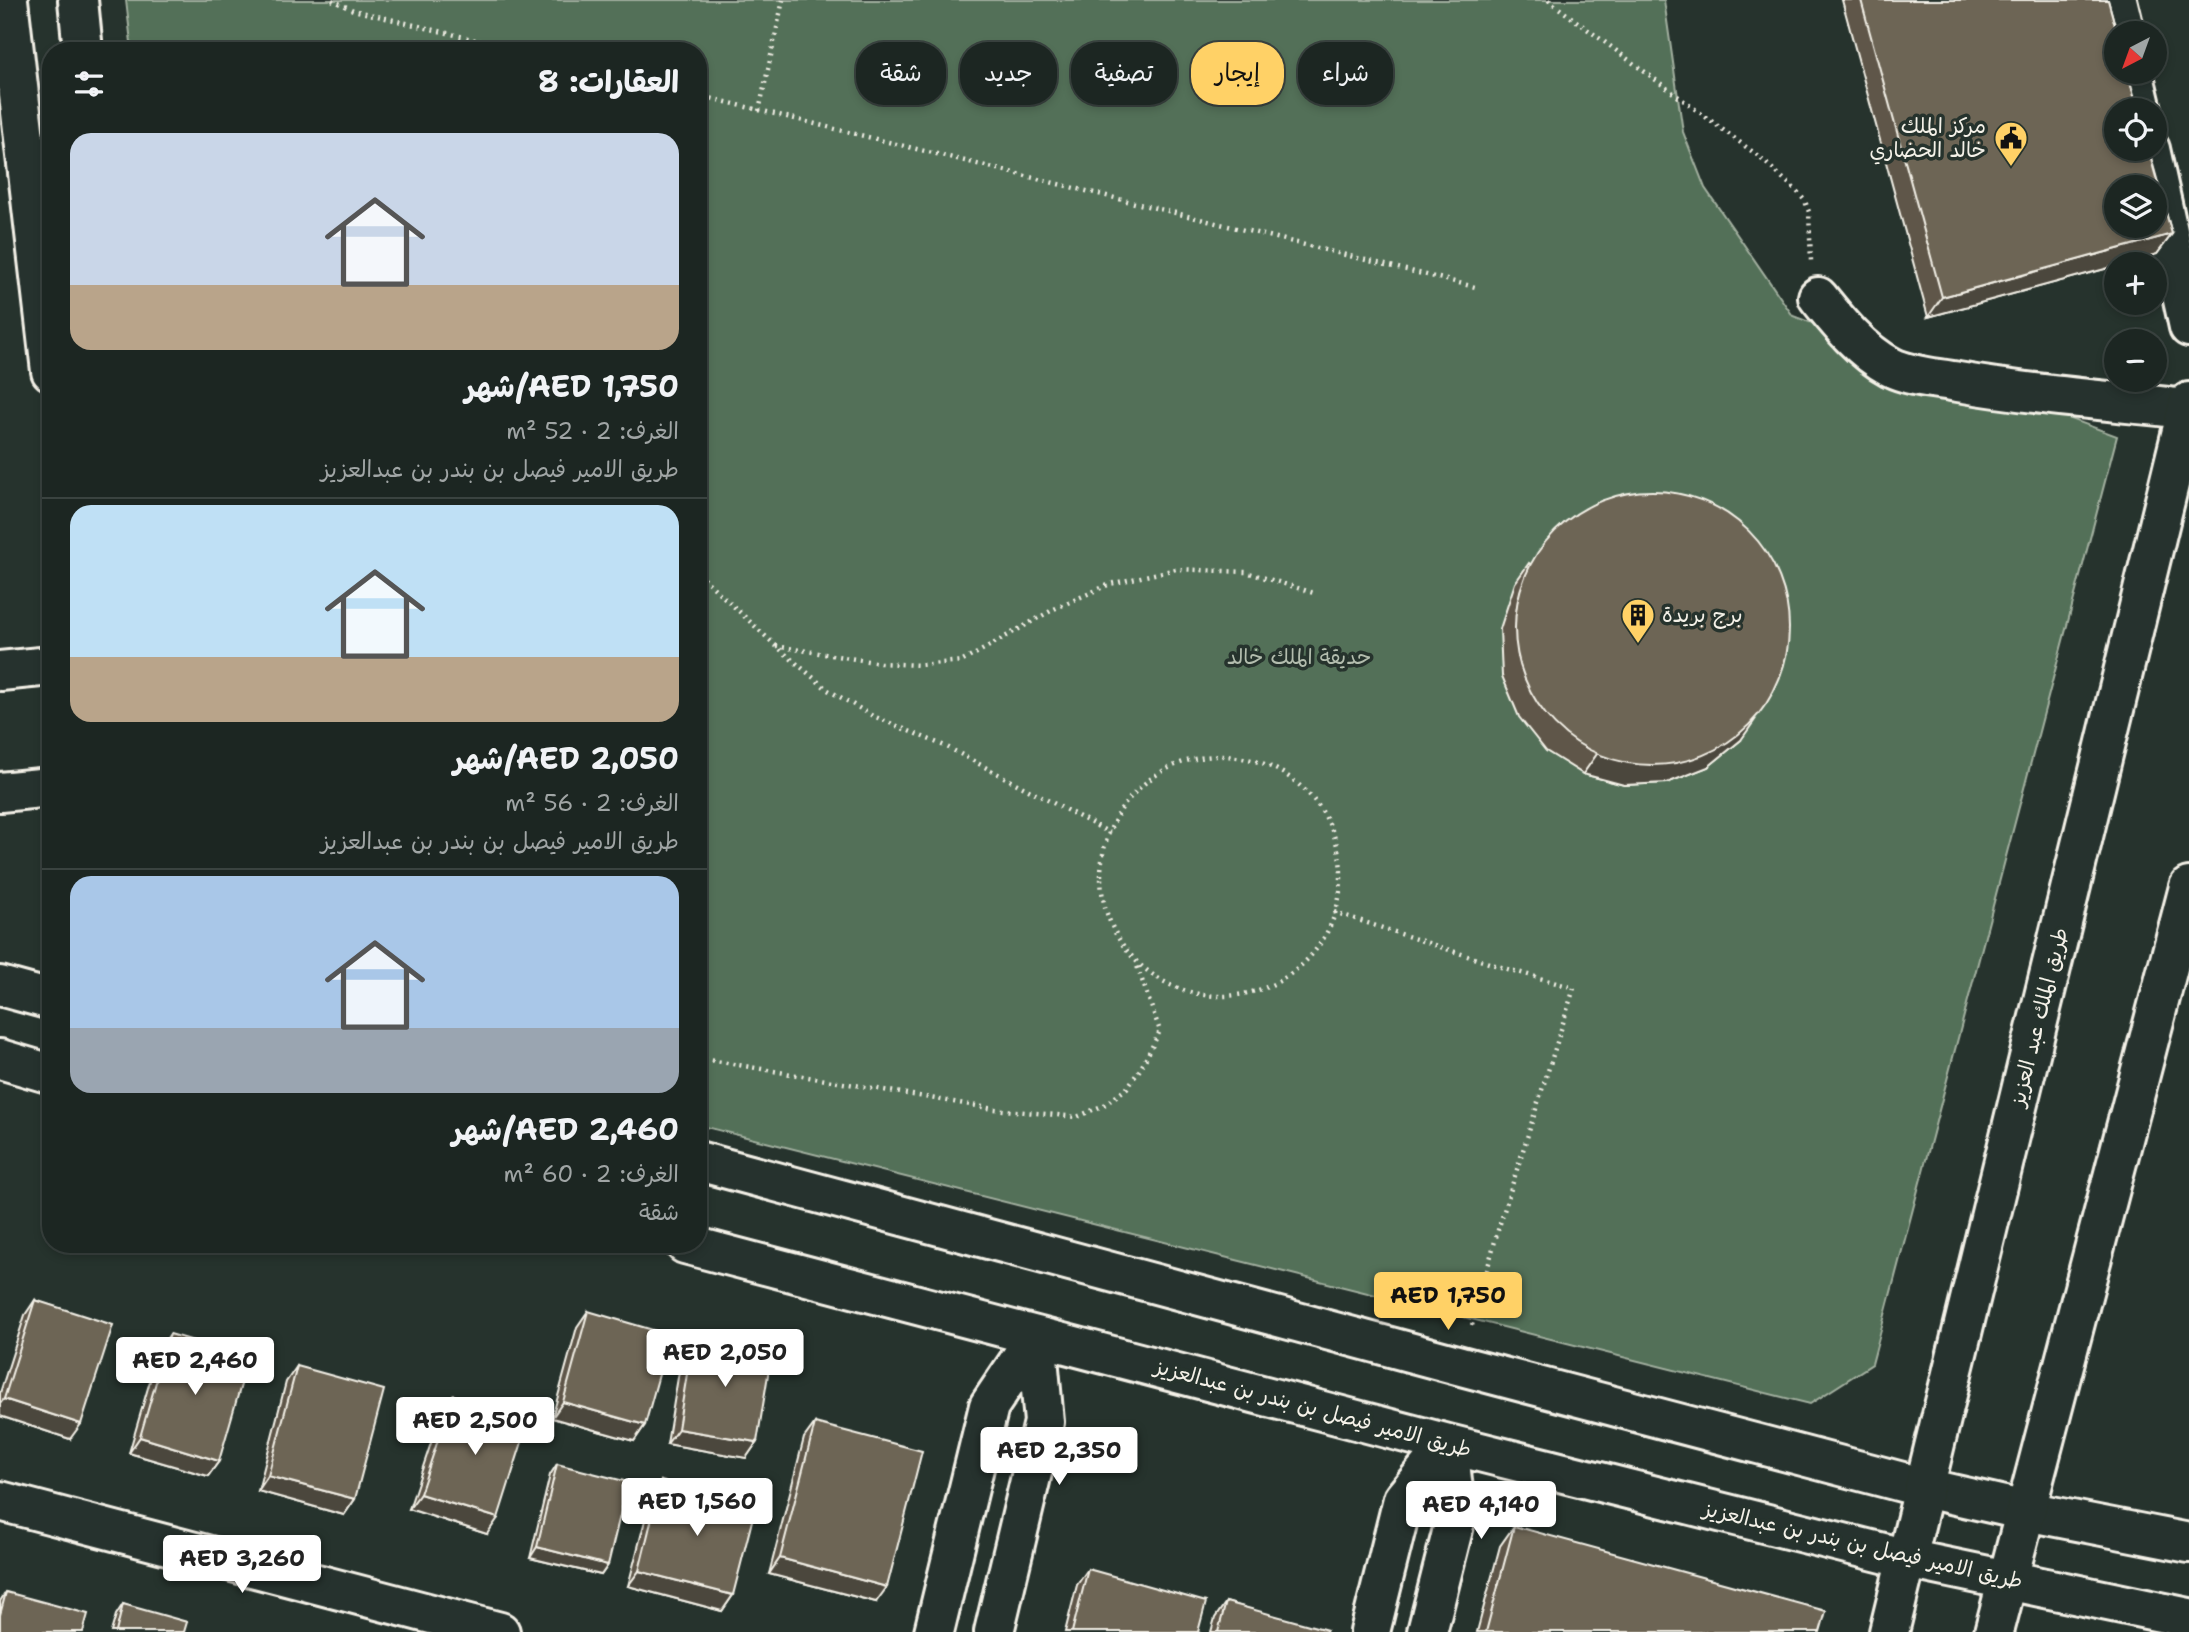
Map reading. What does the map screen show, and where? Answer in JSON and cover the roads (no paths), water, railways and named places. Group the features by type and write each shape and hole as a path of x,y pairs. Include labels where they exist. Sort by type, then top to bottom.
{"main road":[{"path":"8,0 42,293"},
{"path":"78,0 82,42"},
{"path":"2117,0 2122,21"},
{"path":"2153,161 2189,327"},
{"path":"1818,297 1860,344 1891,367 1911,374 2004,390 2188,406"},
{"name":"طريق الملك عبد العزيز","path":"1889,1632 2188,406"},
{"path":"0,671 42,667"},
{"path":"0,792 42,788"},
{"path":"1994,1632 2189,887"},
{"path":"0,986 42,998"},
{"path":"0,1059 42,1071"},
{"path":"707,1163 1925,1488 2189,1544"},
{"name":"طريق الامير فيصل بن بندر بن عبدالعزيز","path":"707,1250 1448,1444 1907,1559 2189,1618"},
{"path":"934,1632 989,1406 1035,1336"},
{"path":"994,1632 1044,1422 1035,1336"},
{"path":"1370,1632 1404,1499 1448,1444"},
{"path":"1427,1632 1456,1517 1448,1444"},
{"path":"0,1501 500,1632"}],"place":[{"name":"مركز الملك خالد الحضاري","path":"2011,168"},
{"name":"برج بريدة","path":"1638,645"}],"park label":[{"name":"حديقة الملك خالد","path":"1299,657"}]}
